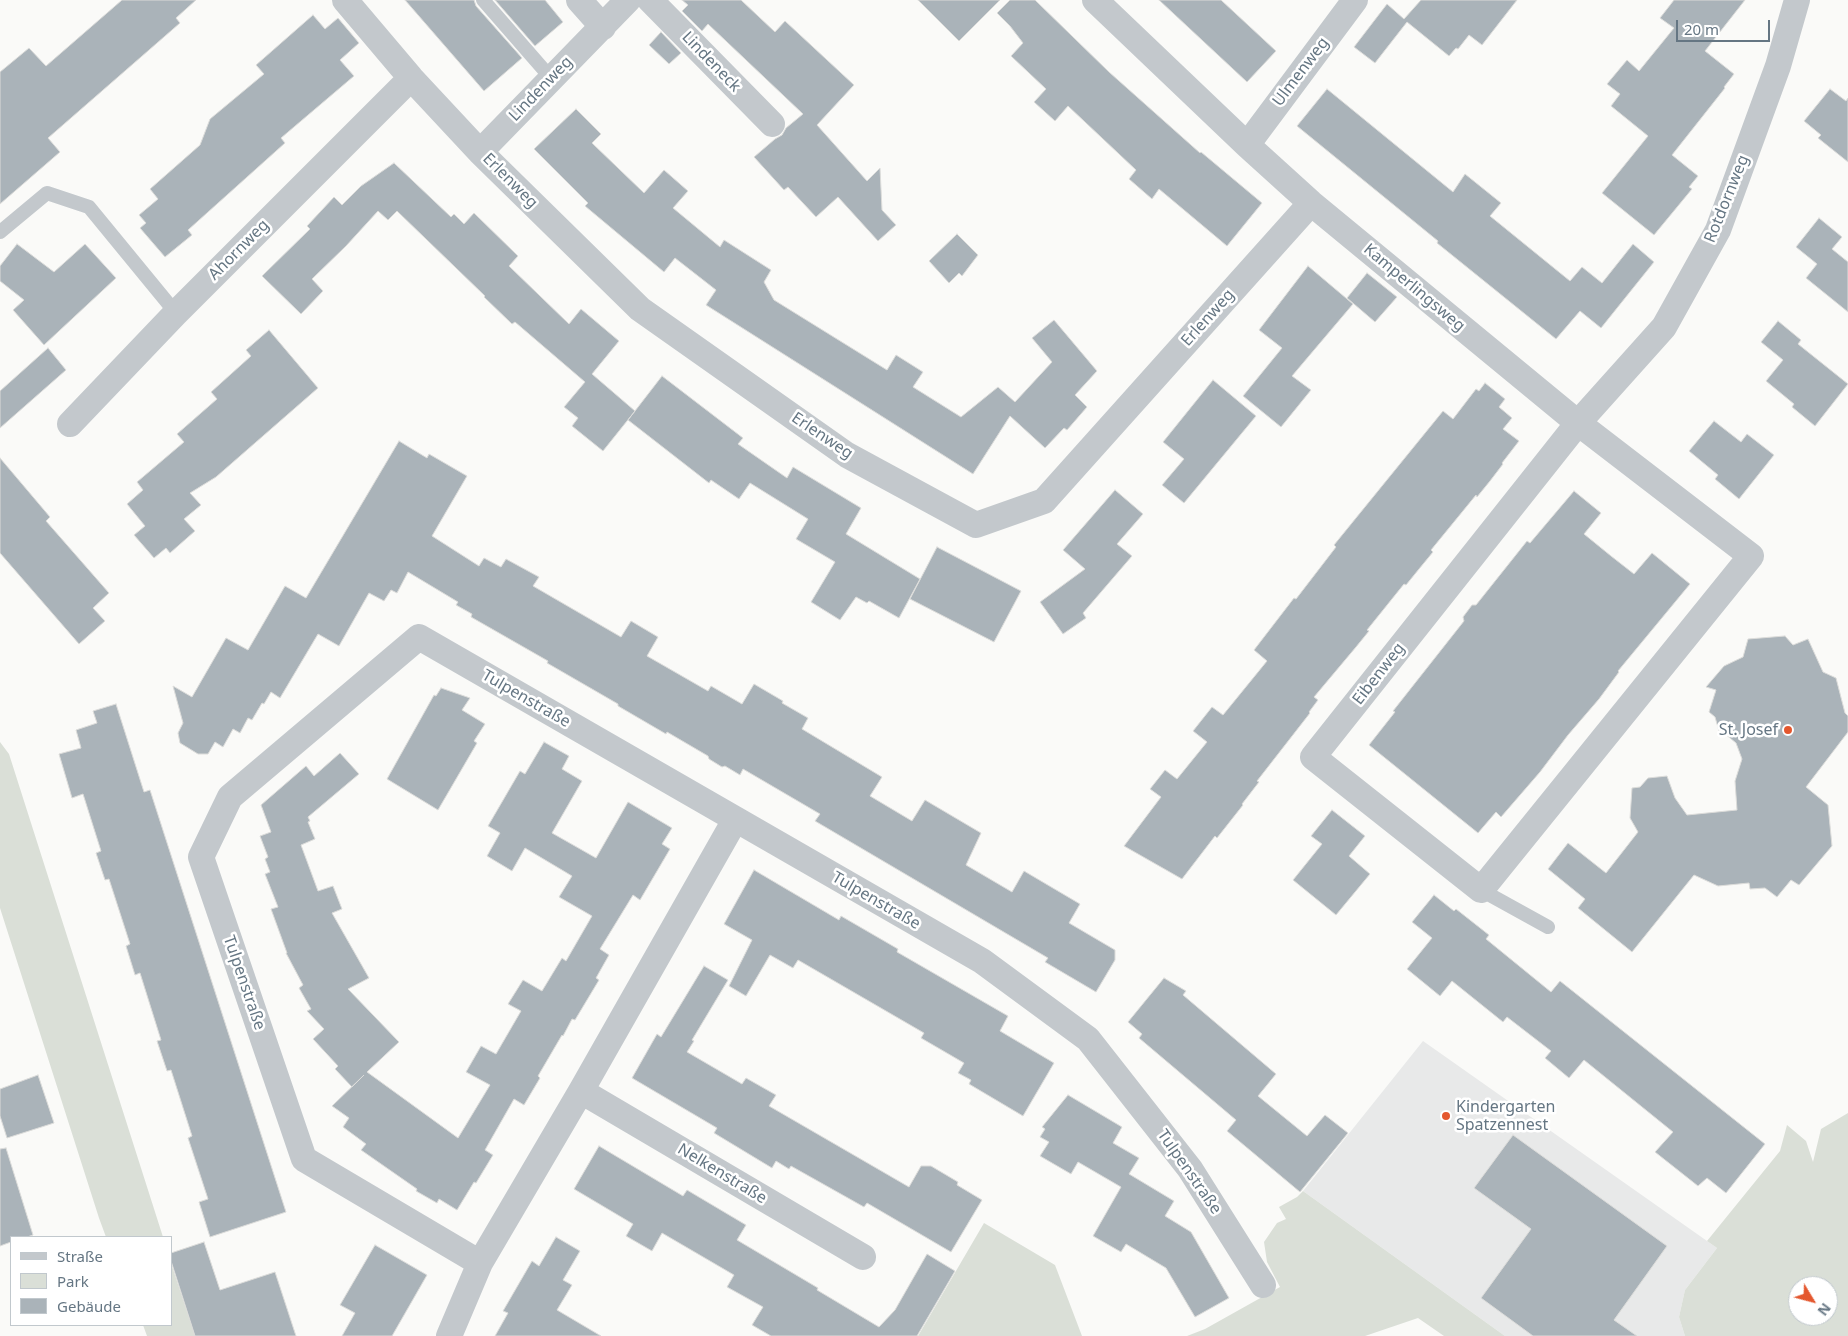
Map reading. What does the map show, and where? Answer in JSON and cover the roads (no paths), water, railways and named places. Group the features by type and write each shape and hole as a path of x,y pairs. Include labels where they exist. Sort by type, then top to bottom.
{"street":[{"name":"Erlenweg","path":"345,0 411,78 480,152 640,309 847,455 976,525 1044,501 1311,203"},
{"path":"580,0 602,27"},
{"name":"Lindenweg","path":"480,152 628,0"},
{"name":"Lindeneck","path":"650,0 772,124"},
{"name":"Kamperlingsweg","path":"1095,0 1247,145 1311,203 1578,423 1752,556 1481,890"},
{"name":"Ulmenweg","path":"1247,145 1355,0"},
{"name":"Rotdornweg","path":"1578,423 1664,326 1718,230 1778,66 1797,0"},
{"name":"Ahornweg","path":"70,424 176,313 411,78"},
{"name":"Eibenweg","path":"1481,890 1313,757 1578,423"},
{"name":"Tulpenstraße","path":"480,1263 304,1160 201,857 230,797 419,637 982,961 1088,1039 1190,1169 1263,1285"},
{"path":"449,1336 480,1263 581,1091 735,820"},
{"name":"Nelkenstraße","path":"581,1091 863,1257"}],"lane":[{"path":"483,0 551,78"},
{"path":"0,232 47,193 88,206 176,313"},
{"name":"Eibenweg","path":"1481,890 1548,927"}],"place":[{"name":"St. Josef","path":"1788,730"},
{"name":"Kindergarten Spatzennest","path":"1446,1116"}]}
